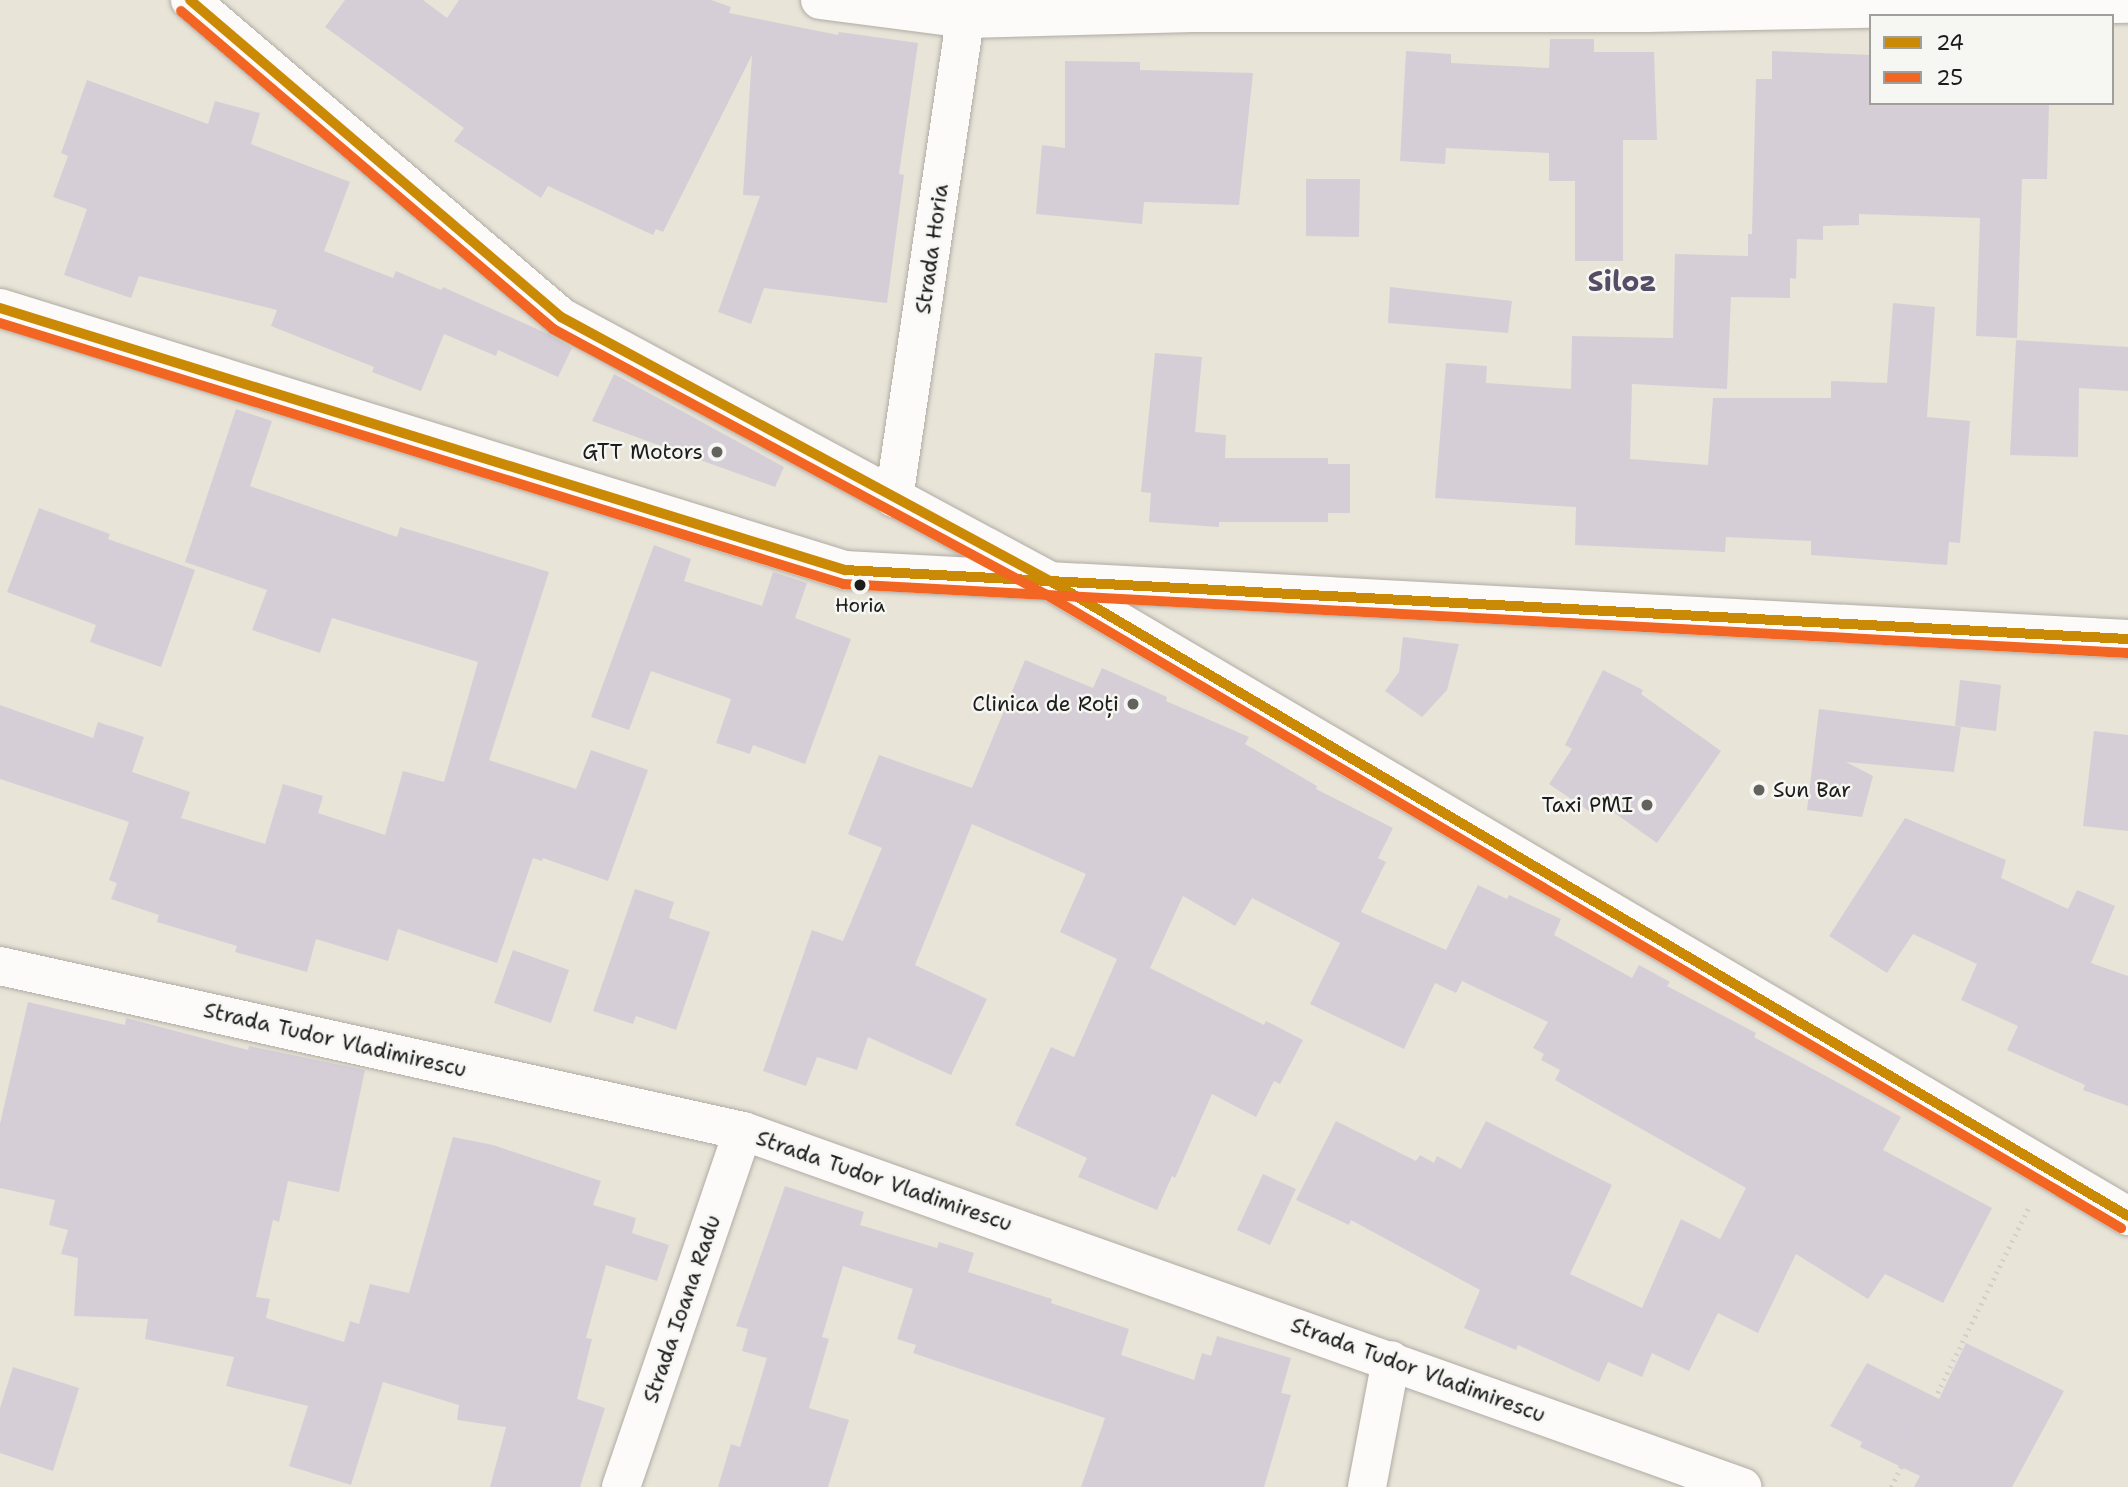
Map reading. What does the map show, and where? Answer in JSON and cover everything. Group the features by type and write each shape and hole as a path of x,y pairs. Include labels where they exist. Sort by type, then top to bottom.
{"street":[{"path":"190,0 561,317 1052,582 2128,1216"},
{"path":"820,0 967,10 1192,13 1407,6 1647,13 2128,4"},
{"name":"Strada Horia","path":"894,499 967,10"},
{"path":"0,308 845,570 2128,639"},
{"name":"Strada Tudor Vladimirescu","path":"0,966 743,1131 1742,1487"},
{"name":"Strada Ioana Radu","path":"621,1487 743,1131"},
{"path":"1367,1487 1391,1360"}],"path":[{"path":"1891,1487 2048,1168"}],"building":[{"path":"345,0 423,0 447,18 459,0 711,0 731,7 729,13 838,35 839,32 918,43 899,174 904,175 887,303 764,288 751,324 718,312 760,196 743,195 752,55 663,232 656,229 653,235 548,186 541,198 454,141 464,128 325,27"},
{"path":"1550,39 1594,39 1594,52 1654,52 1657,140 1623,140 1623,261 1575,261 1575,181 1549,181 1549,153 1446,148 1445,164 1400,161 1406,51 1451,54 1451,63 1549,68"},
{"path":"1772,51 1869,55 1869,105 2049,105 2047,179 2022,179 2017,338 1976,336 1980,218 1859,214 1859,225 1823,226 1823,240 1797,239 1796,279 1790,278 1790,298 1731,297 1727,389 1632,384 1630,459 1708,465 1713,398 1831,398 1831,381 1887,383 1893,303 1935,307 1927,417 1970,421 1960,543 1949,542 1947,565 1811,555 1811,541 1726,537 1725,552 1575,545 1576,507 1435,498 1446,363 1487,366 1486,383 1571,389 1572,336 1673,338 1675,254 1748,256 1748,234 1752,234 1756,79 1772,79"},
{"path":"1065,61 1140,62 1140,70 1253,73 1239,205 1144,202 1142,224 1036,214 1042,145 1065,148"},
{"path":"87,80 208,124 215,101 260,113 251,144 350,182 324,251 393,278 396,271 441,290 443,287 548,334 572,348 558,377 498,350 496,356 444,334 421,391 372,372 374,367 271,326 277,310 139,276 131,298 64,275 87,209 53,197 68,156 61,153"},
{"path":"1306,179 1360,179 1359,237 1306,236"},
{"path":"1390,287 1512,301 1508,333 1388,323"},
{"path":"2016,340 2128,347 2128,391 2079,388 2078,457 2010,455"},
{"path":"1155,353 1202,357 1195,432 1226,435 1225,458 1328,458 1328,464 1350,464 1350,513 1328,513 1328,522 1219,522 1219,527 1149,522 1151,493 1141,492"},
{"path":"614,374 784,467 775,487 592,421"},
{"path":"236,409 272,421 250,486 397,537 400,527 549,572 489,760 576,789 591,750 648,770 608,881 543,858 542,861 533,858 497,963 398,929 388,961 316,939 307,972 235,952 237,946 157,922 159,915 111,899 117,883 109,880 129,822 0,779 0,705 93,738 98,722 144,737 132,772 190,792 181,818 265,844 283,784 323,796 318,813 385,835 403,771 444,782 478,662 332,618 320,653 252,630 267,590 185,562"},
{"path":"39,508 110,534 108,539 195,570 161,667 90,642 96,625 7,592"},
{"path":"654,545 691,559 684,581 762,606 773,572 807,583 795,618 851,639 805,764 753,745 750,754 716,743 731,699 651,671 629,730 591,717"},
{"path":"1403,637 1459,644 1447,690 1422,717 1385,691 1399,672"},
{"path":"1025,660 1093,688 1102,668 1167,697 1166,701 1249,737 1245,744 1317,786 1316,789 1393,828 1378,858 1386,862 1361,912 1446,950 1478,885 1507,899 1509,895 1561,919 1554,935 1632,978 1639,965 1670,982 1667,986 1756,1033 1754,1037 1901,1117 1883,1150 1992,1208 1943,1303 1885,1274 1868,1299 1796,1254 1758,1333 1718,1313 1689,1371 1652,1353 1642,1377 1608,1362 1599,1382 1518,1345 1516,1350 1464,1328 1480,1290 1351,1220 1349,1225 1296,1200 1336,1121 1416,1161 1420,1155 1434,1163 1437,1156 1461,1169 1486,1121 1612,1185 1570,1274 1642,1308 1681,1219 1720,1239 1746,1188 1555,1080 1560,1070 1541,1060 1544,1054 1533,1048 1548,1022 1462,981 1456,993 1435,983 1404,1049 1310,1004 1340,943 1252,898 1235,926 1183,896 1150,968 1264,1025 1266,1021 1303,1040 1280,1084 1274,1081 1256,1117 1212,1094 1175,1178 1172,1176 1157,1210 1078,1177 1087,1158 1015,1125 1051,1047 1074,1057 1117,959 1060,932 1086,874 972,824 915,965 987,999 951,1075 868,1037 857,1070 817,1057 806,1086 763,1071 812,930 843,941 882,848 848,834 879,755 972,788"},
{"path":"1603,670 1643,690 1641,694 1721,751 1657,843 1596,800 1589,811 1549,784 1572,749 1565,745"},
{"path":"1960,680 2001,685 1996,731 1955,726"},
{"path":"1819,709 1961,727 1954,772 1846,762 1873,776 1862,817 1807,810"},
{"path":"2094,731 2128,735 2128,831 2083,826"},
{"path":"1905,818 2006,860 2001,878 2068,909 2077,890 2115,906 2091,963 2128,976 2128,1106 2083,1090 2085,1085 2007,1050 2018,1026 1961,1000 1977,964 1913,934 1887,973 1829,936"},
{"path":"635,889 674,902 669,918 710,932 676,1030 636,1016 633,1024 593,1011"},
{"path":"513,950 569,970 551,1023 494,1003"},
{"path":"28,1002 125,1025 126,1018 248,1050 249,1046 365,1070 339,1192 288,1181 279,1222 273,1220 256,1297 270,1299 266,1318 344,1342 350,1321 359,1324 370,1284 409,1293 453,1137 493,1145 601,1181 593,1205 636,1218 632,1233 669,1245 657,1281 606,1265 586,1338 592,1339 577,1399 605,1408 580,1487 490,1487 506,1427 457,1420 459,1405 383,1382 351,1485 289,1466 308,1406 226,1386 234,1357 145,1339 148,1319 74,1316 78,1258 61,1254 68,1230 49,1225 55,1200 0,1188 0,1124"},
{"path":"1263,1174 1296,1189 1270,1245 1237,1230"},
{"path":"785,1186 864,1212 860,1225 937,1248 939,1242 974,1253 968,1272 1052,1299 1051,1303 1129,1329 1121,1355 1194,1380 1202,1353 1211,1356 1217,1336 1291,1358 1281,1393 1291,1395 1264,1487 1081,1487 1105,1418 913,1353 916,1345 897,1339 913,1289 843,1266 822,1337 829,1339 809,1408 849,1420 828,1487 718,1487 731,1444 740,1447 767,1358 742,1351 748,1329 736,1326"},
{"path":"1966,1343 2064,1391 2012,1487 1914,1487 1920,1476 1860,1447 1862,1442 1830,1426 1867,1363 1939,1399"},
{"path":"13,1367 79,1388 53,1471 0,1453 0,1408"}],"transit line":[{"name":"24","path":"190,0 561,317 1052,582 2128,1216"},
{"name":"25","path":"181,11 553,329 1045,594 2121,1228"},
{"name":"24","path":"0,308 845,570 2128,639"},
{"name":"25","path":"0,323 843,584 2127,653"}],"place":[{"name":"GTT Motors","path":"717,452"},
{"name":"Horia","path":"860,585"},
{"name":"Clinica de Roți","path":"1133,704"},
{"name":"Sun Bar","path":"1759,790"},
{"name":"Taxi PMI","path":"1647,805"}],"district":[{"name":"Siloz","path":"1622,281"}]}
